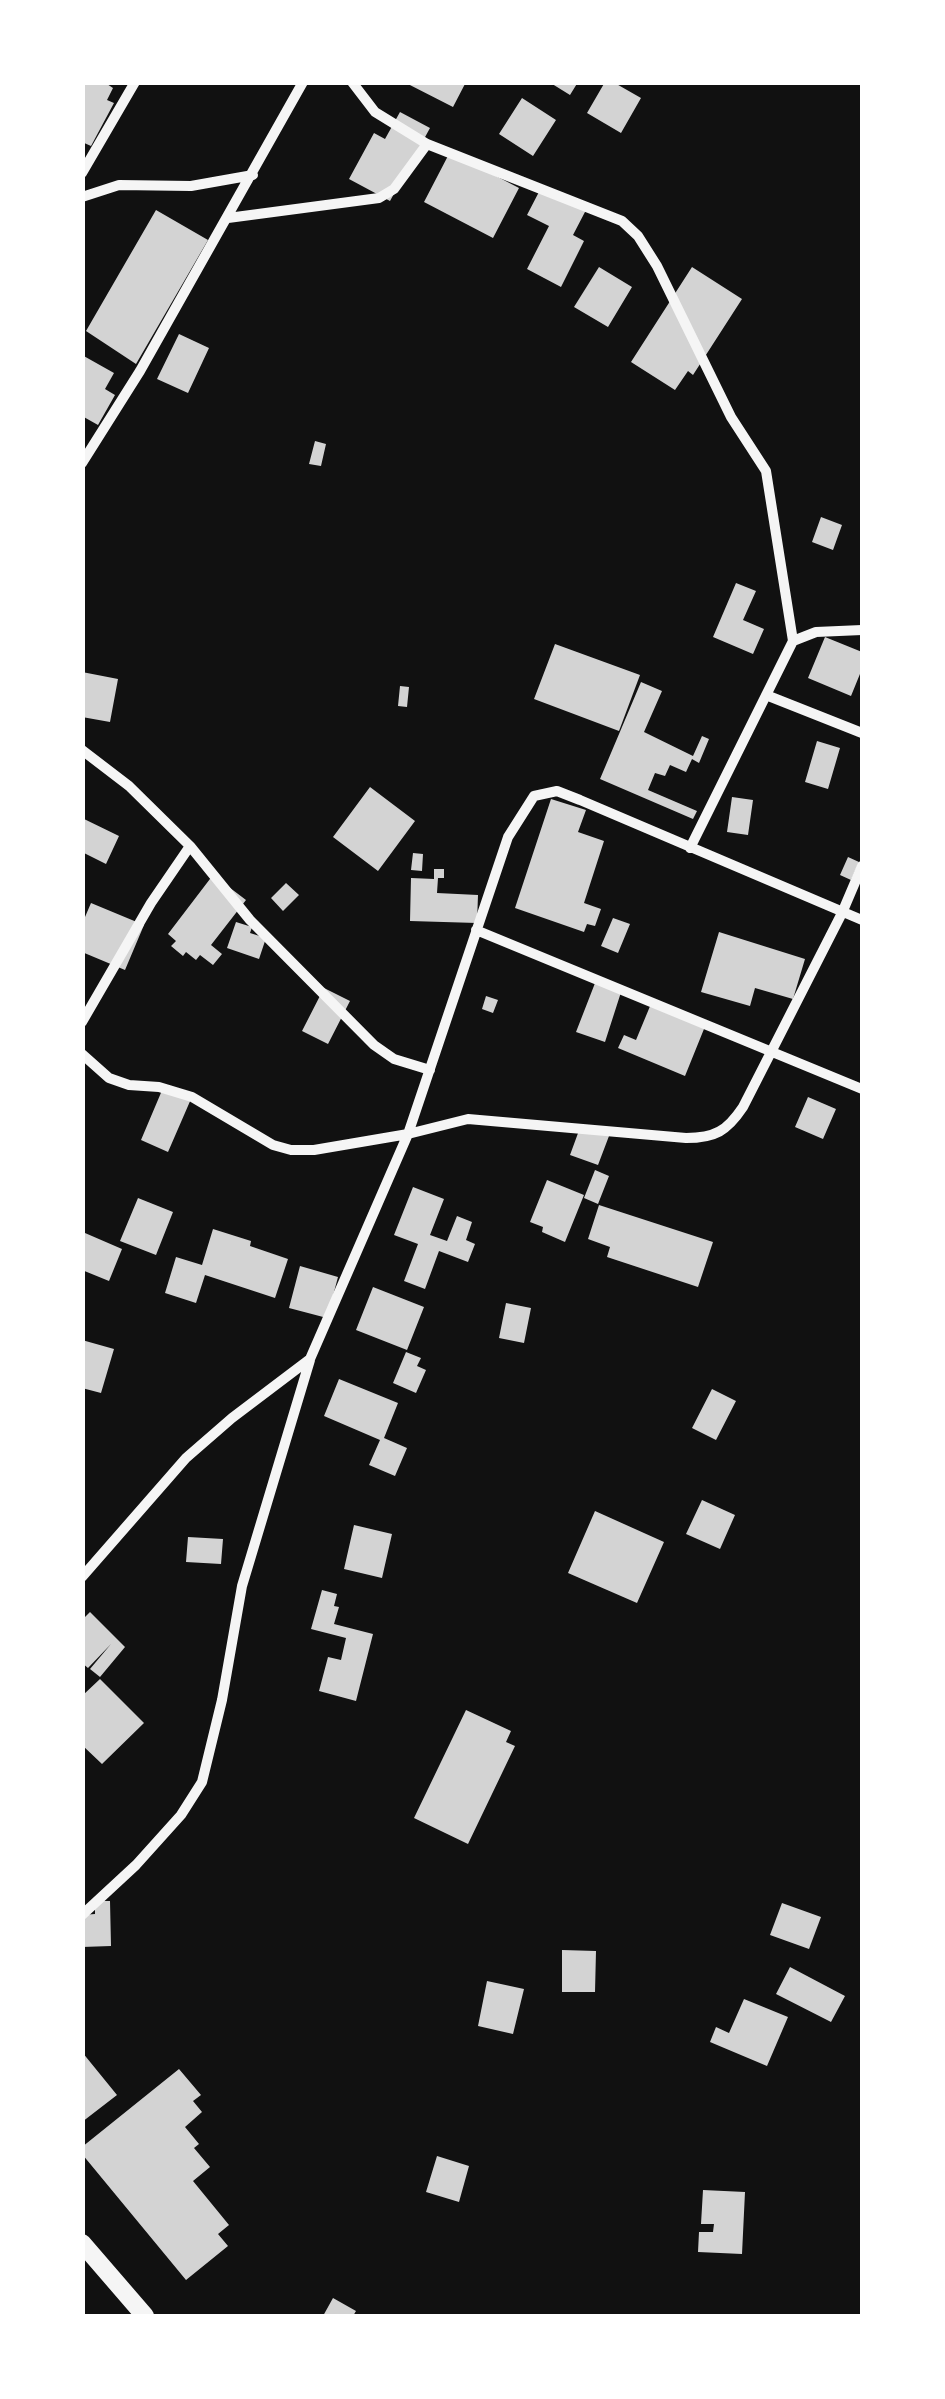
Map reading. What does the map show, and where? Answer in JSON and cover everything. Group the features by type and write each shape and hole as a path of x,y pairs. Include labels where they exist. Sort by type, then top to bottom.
{"main road":[{"path":"82,2242 145,2316"}],"street":[{"path":"82,173 135,82"},
{"path":"82,463 140,371 303,82"},
{"path":"352,82 375,112 426,144 622,221 638,236 657,266 732,417 766,471 793,641 690,848"},
{"path":"228,218 379,198 394,188 426,144"},
{"path":"82,197 119,184 191,186 253,174"},
{"path":"793,641 816,632 862,630"},
{"path":"766,695 862,733"},
{"path":"82,750 129,786 190,846 250,920 374,1045 394,1058 430,1070"},
{"path":"82,1915 136,1866 181,1815 202,1782 222,1700 242,1586 310,1359 408,1134 508,838 526,805 540,793 557,792 862,920"},
{"path":"82,1022 151,903 190,846"},
{"path":"82,1054 109,1078 192,1097 273,1145 291,1150 314,1150 480,1119 686,1138 712,1137 731,1126 842,913 862,866"},
{"path":"476,930 862,1088"},
{"path":"82,1577 186,1458 310,1359"}],"building":[{"path":"82,82 104,82 113,88 107,100 114,103 91,146 82,142"},
{"path":"404,82 466,82 453,107"},
{"path":"549,82 578,82 570,95"},
{"path":"605,82 613,82 641,98 621,133 587,113"},
{"path":"522,98 556,120 533,156 499,134"},
{"path":"400,112 430,128 390,201 349,179 374,133 385,139"},
{"path":"450,152 519,188 493,238 424,202"},
{"path":"541,188 586,210 573,235 584,241 561,287 527,269 549,226 527,215"},
{"path":"156,210 208,240 136,364 86,331"},
{"path":"599,267 632,287 608,327 574,307"},
{"path":"692,267 742,299 693,375 688,371 675,390 631,362"},
{"path":"179,334 209,348 188,393 157,379"},
{"path":"82,355 114,373 105,389 115,395 98,425 82,416"},
{"path":"315,441 326,444 321,466 309,464"},
{"path":"821,517 842,525 833,550 812,542"},
{"path":"736,583 756,591 743,620 764,629 753,654 713,637"},
{"path":"825,637 862,652 862,669 851,696 808,678"},
{"path":"555,644 640,675 619,731 534,699"},
{"path":"82,672 118,679 110,722 82,717"},
{"path":"641,682 662,691 644,732 693,756 702,736 709,739 699,763 692,759 686,772 670,765 665,776 655,773 648,790 697,811 693,819 600,779"},
{"path":"400,686 409,687 407,707 398,706"},
{"path":"817,741 840,748 828,789 805,782"},
{"path":"370,787 415,821 378,871 333,837"},
{"path":"732,797 753,800 748,835 727,832"},
{"path":"551,799 586,810 578,832 604,841 584,903 601,909 595,926 587,924 584,932 515,908"},
{"path":"82,818 119,836 106,864 82,852"},
{"path":"413,853 423,854 422,871 411,870"},
{"path":"848,857 859,862 851,880 840,875"},
{"path":"434,869 444,869 444,878 438,878 437,893 478,895 477,923 410,921 411,878 434,879"},
{"path":"213,875 246,900 211,945 222,954 213,965 200,955 196,960 186,952 183,956 171,946 176,941 168,934"},
{"path":"286,883 299,895 283,911 271,898"},
{"path":"91,903 144,925 125,970 82,952 82,924"},
{"path":"613,918 630,924 618,953 601,946"},
{"path":"236,922 252,927 250,933 266,938 259,959 227,948"},
{"path":"719,932 805,959 793,999 755,988 750,1006 701,992"},
{"path":"597,978 623,986 605,1042 576,1032"},
{"path":"324,988 350,1001 328,1044 302,1031"},
{"path":"486,996 498,1000 493,1013 482,1009"},
{"path":"653,999 706,1024 685,1076 618,1048 624,1035 636,1040"},
{"path":"163,1088 191,1099 168,1152 141,1140"},
{"path":"808,1097 836,1109 823,1139 795,1127"},
{"path":"581,1125 609,1136 598,1165 570,1155"},
{"path":"595,1170 609,1176 598,1204 584,1198"},
{"path":"547,1180 584,1195 565,1242 530,1222"},
{"path":"413,1187 444,1199 430,1235 447,1241 457,1216 472,1222 466,1240 475,1244 468,1262 439,1251 425,1289 404,1281 418,1244 394,1235"},
{"path":"138,1198 173,1212 156,1255 120,1241"},
{"path":"599,1205 713,1242 698,1287 607,1257 610,1247 588,1239"},
{"path":"213,1229 288,1259 275,1298 205,1275 196,1303 165,1293 176,1257 202,1265"},
{"path":"85,1233 122,1249 109,1281 82,1270"},
{"path":"300,1266 338,1277 327,1318 289,1308"},
{"path":"373,1287 424,1307 407,1350 356,1330"},
{"path":"506,1303 531,1308 524,1343 499,1338"},
{"path":"82,1340 114,1349 101,1393 82,1388"},
{"path":"406,1352 421,1358 417,1366 426,1370 416,1393 393,1383"},
{"path":"339,1379 398,1403 384,1438 407,1448 395,1476 369,1465 380,1440 324,1416"},
{"path":"712,1389 736,1401 716,1440 692,1428"},
{"path":"702,1500 735,1515 720,1549 686,1534"},
{"path":"595,1511 664,1542 637,1603 568,1573"},
{"path":"354,1525 392,1534 382,1578 344,1569"},
{"path":"188,1537 223,1539 221,1564 186,1562"},
{"path":"322,1590 337,1594 334,1606 339,1607 334,1624 373,1634 356,1701 319,1691 328,1657 341,1660 346,1638 311,1629"},
{"path":"90,1612 125,1647 100,1677 90,1669 111,1644 88,1668 82,1663 82,1620"},
{"path":"100,1679 144,1723 102,1764 82,1745 82,1696"},
{"path":"466,1710 511,1731 506,1742 515,1746 468,1844 414,1818"},
{"path":"95,1901 110,1901 111,1946 82,1947 82,1915 95,1914"},
{"path":"782,1903 821,1917 809,1949 770,1935"},
{"path":"562,1950 596,1951 595,1992 562,1992"},
{"path":"790,1967 845,1996 831,2022 776,1994"},
{"path":"487,1981 524,1989 513,2034 478,2026"},
{"path":"744,1999 788,2017 767,2066 710,2042 716,2027 729,2033"},
{"path":"82,2052 117,2095 82,2122"},
{"path":"179,2069 201,2095 193,2101 202,2112 185,2127 199,2144 194,2148 210,2167 193,2181 229,2225 218,2234 228,2246 186,2280 82,2154 82,2147"},
{"path":"437,2156 469,2166 459,2202 426,2192"},
{"path":"703,2190 745,2192 742,2254 698,2252 699,2232 713,2232 714,2224 701,2224"},
{"path":"333,2298 356,2311 353,2316 323,2316"}]}
